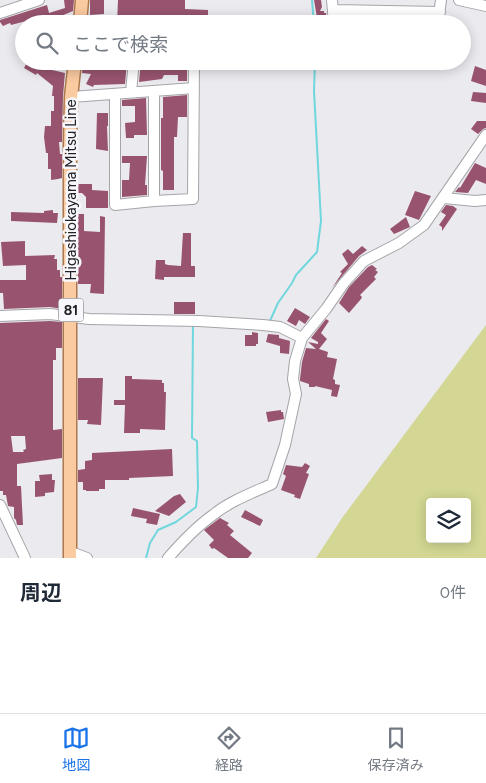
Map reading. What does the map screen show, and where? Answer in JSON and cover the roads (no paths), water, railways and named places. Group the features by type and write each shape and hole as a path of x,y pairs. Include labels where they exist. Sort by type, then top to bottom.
{"main road":[{"path":"81,15 82,0"},
{"name":"Higashiokayama Mitsu Line","path":"71,555 71,97 74,70"}],"street":[{"path":"0,13 39,0"},
{"path":"440,15 441,0"},
{"path":"459,0 486,6"},
{"path":"332,5 440,12"},
{"path":"130,92 133,70"},
{"path":"115,94 115,205 154,200 193,199 194,70"},
{"path":"71,97 194,88"},
{"path":"154,91 154,200"},
{"path":"168,558 186,538 213,514 249,494 272,484 285,445 296,394 293,379 295,361 302,338 344,283 364,261 399,243 424,225 486,135"},
{"path":"444,198 486,200"},
{"path":"0,316 50,314 89,319 199,321 263,325 280,327 302,338"},
{"path":"0,505 25,558"},
{"path":"71,555 87,558"}],"waterway":[{"path":"312,0 313,15"},
{"path":"269,323 278,303 296,275 317,252 321,221 314,91 315,70"},
{"path":"146,558 150,543 158,530 176,522 196,507 198,488 197,441 192,438 193,324"}]}
